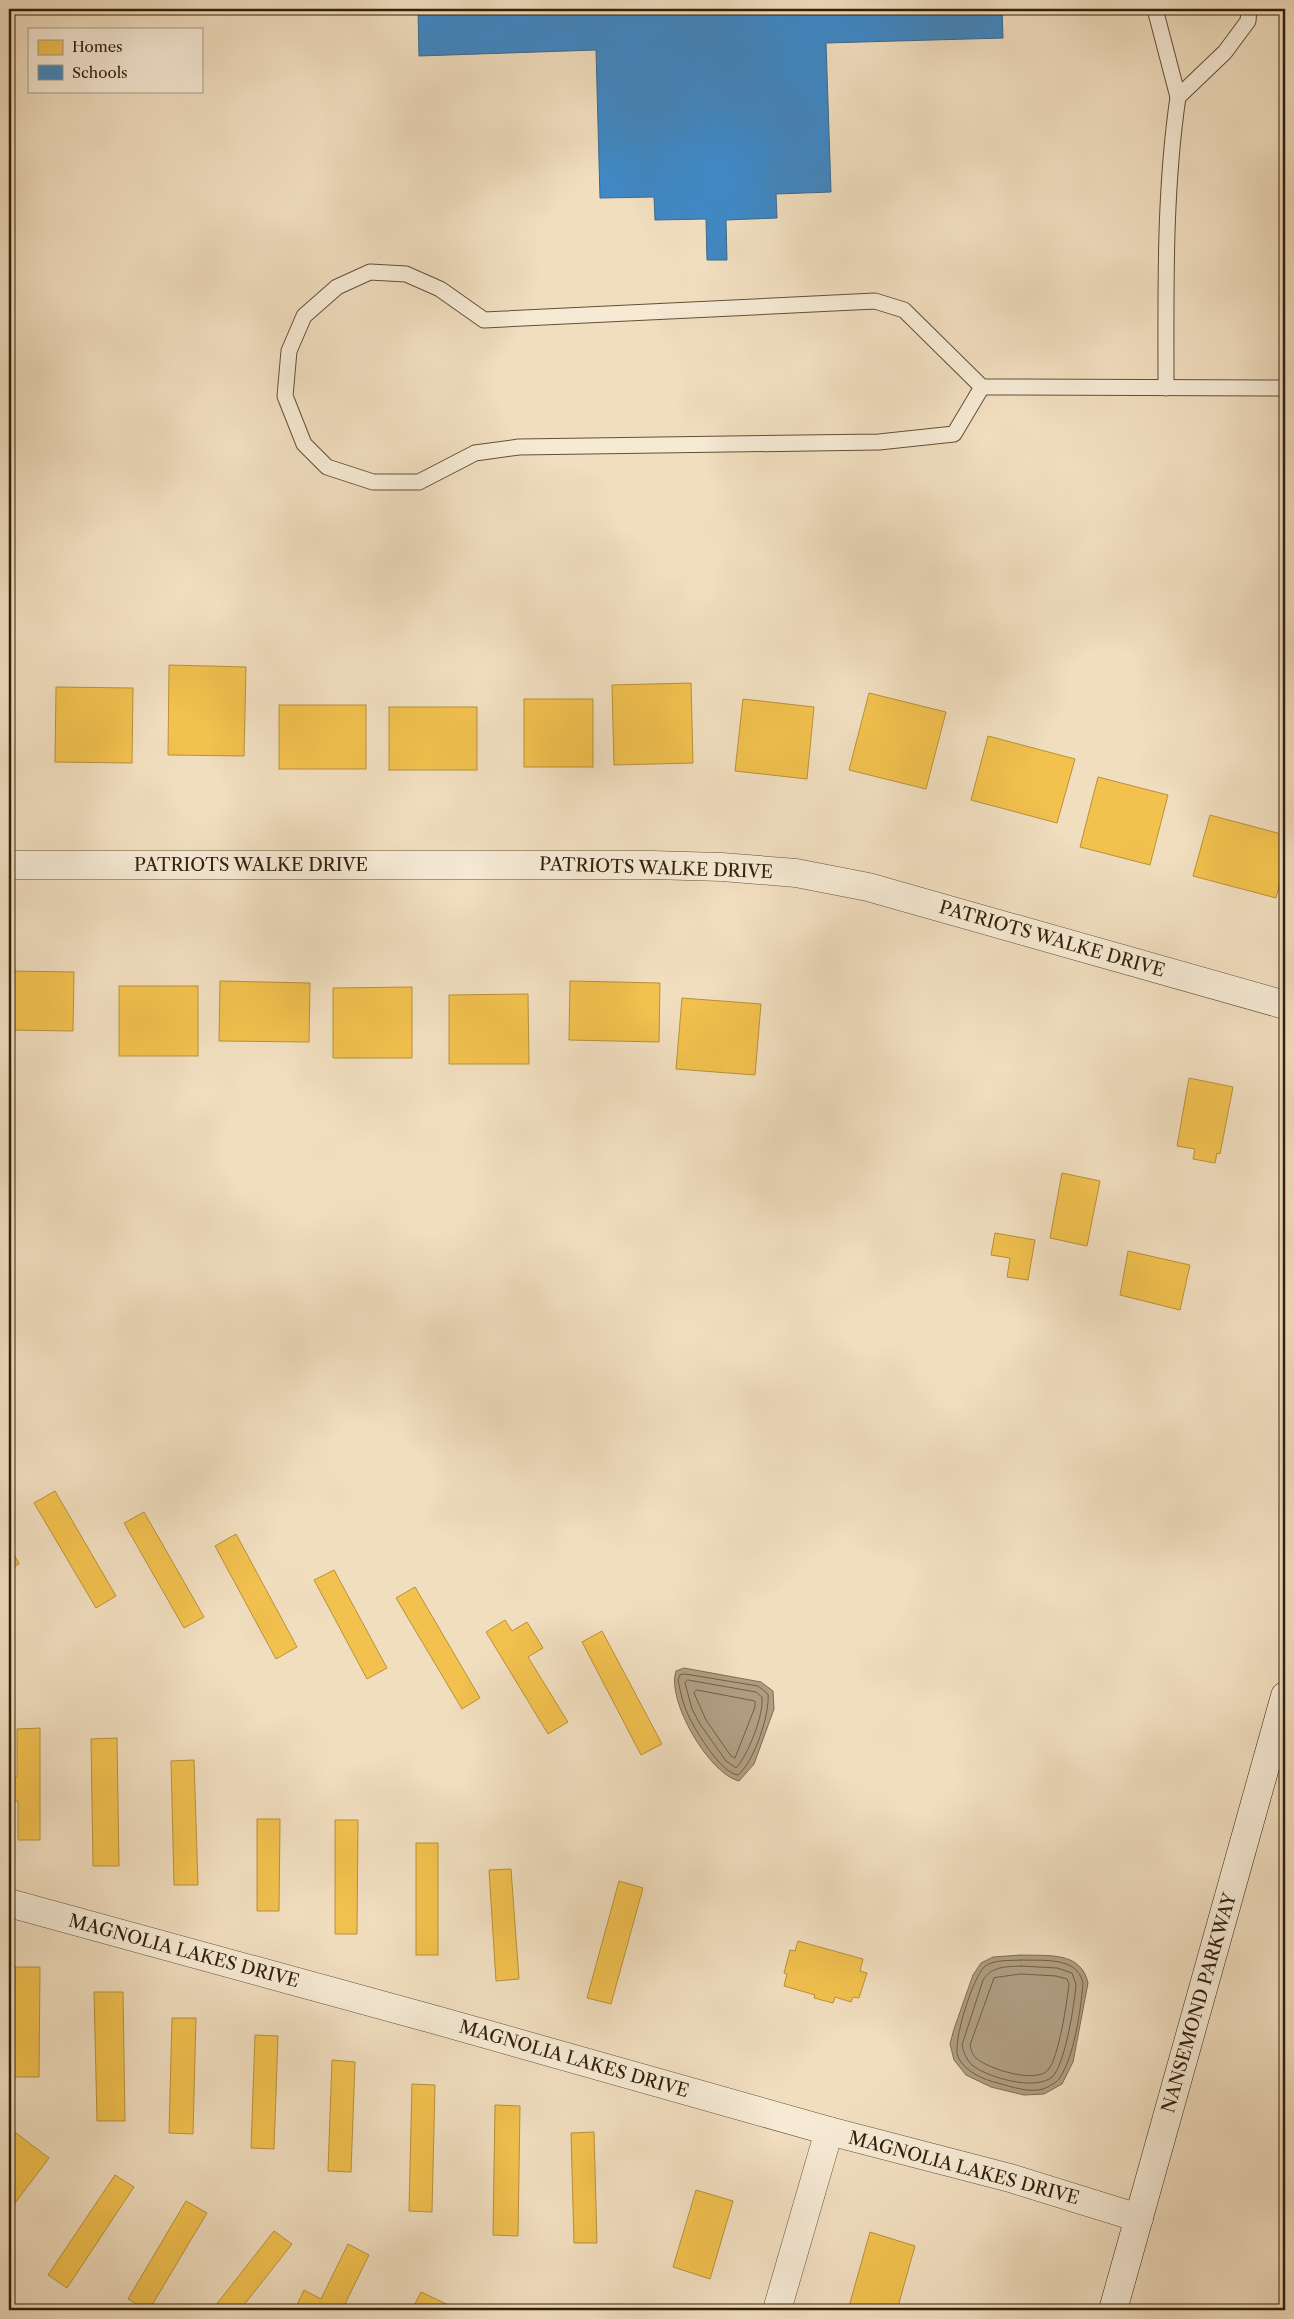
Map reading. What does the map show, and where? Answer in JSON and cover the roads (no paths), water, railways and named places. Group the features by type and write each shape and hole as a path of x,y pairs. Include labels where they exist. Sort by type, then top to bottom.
{"street":[{"name":"PATRIOTS WALKE DRIVE","path":"9,865 652,865 722,867 796,873 868,887 1285,1005"},
{"name":"NANSEMOND PARKWAY","path":"1113,2310 1285,1696"},
{"name":"MAGNOLIA LAKES DRIVE","path":"9,1902 829,2131 1010,2178 1139,2218"},
{"path":"777,2310 829,2131"}],"lane":[{"path":"1154,9 1178,97 1170,148 1167,228 1166,388"},
{"path":"1178,97 1225,52 1248,21 1249,9"},
{"path":"982,387 954,434 879,442 519,447 475,453 419,482 374,482 328,467 304,444 285,396 289,350 304,316 337,287 370,272 406,274 440,289 484,320 875,301 904,310 982,387 1285,388"}],"water":[{"path":"684,1668 761,1682 773,1691 774,1709 754,1764 739,1781 727,1775 715,1765 692,1734 677,1699 675,1684 676,1671"},
{"path":"1021,1955 1062,1957 1071,1960 1084,1973 1088,1983 1073,2062 1062,2084 1044,2094 1024,2095 991,2087 966,2075 954,2060 950,2044 973,1975 981,1963 993,1957"}]}
